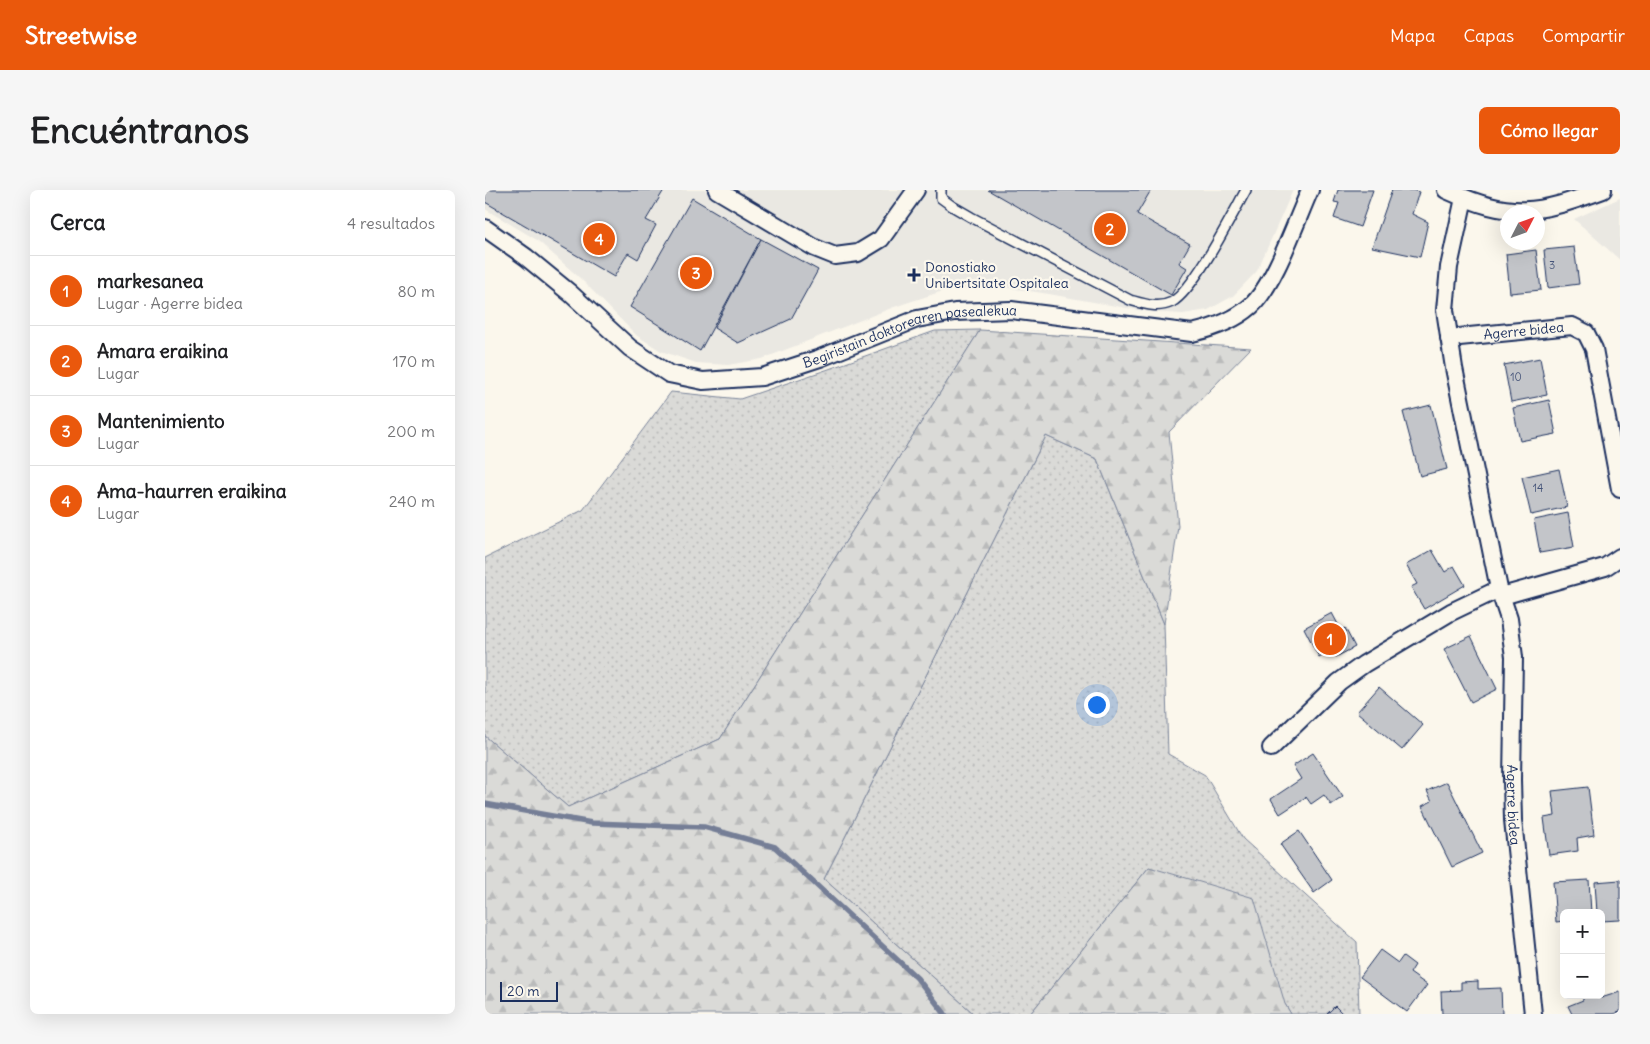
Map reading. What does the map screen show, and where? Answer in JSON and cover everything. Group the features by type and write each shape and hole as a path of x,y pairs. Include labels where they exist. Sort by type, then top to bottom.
{"street":[{"path":"717,190 815,248 835,256 858,253 881,239 917,190"},
{"name":"Begiristain doktorearen pasealekua","path":"485,228 526,257 571,293 630,348 669,374 703,381 762,377 846,348 917,319 955,312 1011,310 1193,333 1214,328 1235,318 1252,305 1265,288 1274,272 1310,190"},
{"path":"1446,190 1494,208 1513,211 1551,208 1603,190"},
{"name":"Agerre bidea","path":"1464,198 1449,267 1445,310 1454,368 1501,593 1509,619 1514,657 1513,820 1533,1014"},
{"name":"Agerre bidea","path":"1449,338 1573,326 1586,333 1594,349 1620,489"},
{"path":"1271,748 1339,682 1363,664 1451,612 1501,593 1605,567 1620,557"}],"lane":[{"path":"941,190 941,198 952,206 1130,300 1153,306 1171,302 1185,290 1200,269 1246,190"}],"shaded area":[{"name":"Donostiako Unibertsitate Ospitalea","path":"485,190 1293,190 1257,271 1233,296 1208,310 1183,314 1149,312 996,286 943,291 894,307 762,359 728,365 696,363 661,351 636,335 581,279 537,240 485,209"},
{"path":"1620,198 1620,260 1574,219"}],"green space":[{"path":"980,330 720,739 568,807 485,736 485,558 583,510 671,392 740,399 935,331"},
{"path":"980,330 1251,348 1169,432 1178,526 1164,624 1097,459 1046,436 824,879 974,1014 485,1014 485,736 568,807 720,739"},
{"path":"1046,436 1097,459 1164,624 1168,754 1205,775 1243,839 1357,942 1359,1014 1291,1014 1285,1004 1149,867 1030,1014 974,1014 824,879"},
{"path":"1149,867 1254,898 1285,1004 1291,1014 1030,1014"}],"building":[{"path":"485,190 664,190 646,220 656,225 638,259 628,253 614,277 485,202"},
{"path":"988,190 1151,190 1137,214 1190,244 1179,263 1187,268 1171,295"},
{"path":"1338,190 1373,190 1360,227 1334,218 1339,203 1334,202"},
{"path":"1392,190 1414,190 1419,192 1412,214 1428,222 1420,257 1372,247"},
{"path":"692,198 761,239 700,351 630,307"},
{"path":"761,239 818,270 791,319 738,343 714,328"},
{"path":"1574,247 1579,284 1548,288 1545,250"},
{"path":"1536,250 1541,290 1510,293 1506,254"},
{"path":"1540,358 1547,395 1511,402 1504,365"},
{"path":"1549,400 1556,434 1520,441 1513,408"},
{"path":"1431,405 1447,469 1420,476 1403,412"},
{"path":"1559,469 1567,507 1531,515 1522,477"},
{"path":"1568,513 1574,547 1540,553 1534,520"},
{"path":"1432,550 1445,572 1454,566 1465,585 1424,609 1411,587 1417,584 1406,565"},
{"path":"1332,613 1341,630 1345,628 1355,647 1336,657 1332,649 1319,657 1304,628"},
{"path":"1471,636 1497,689 1471,702 1444,649"},
{"path":"1379,687 1423,725 1402,750 1357,712"},
{"path":"1313,753 1343,797 1331,805 1324,795 1311,804 1306,797 1280,814 1271,799 1301,779 1293,766"},
{"path":"1447,782 1482,853 1452,867 1422,806 1432,801 1427,791"},
{"path":"1588,787 1594,835 1577,838 1578,851 1549,855 1544,818 1555,816 1552,791"},
{"path":"1299,831 1332,880 1314,893 1280,844"},
{"path":"1589,880 1591,909 1560,909 1560,922 1556,922 1553,882"},
{"path":"1620,880 1620,920 1605,921 1605,909 1597,909 1595,882"},
{"path":"1380,950 1398,963 1403,956 1415,965 1410,973 1427,985 1407,1012 1360,977"},
{"path":"1478,981 1478,989 1501,988 1502,1014 1442,1014 1441,991 1461,990 1461,982"},
{"path":"1620,992 1620,1012 1614,1014 1572,1014 1568,1006 1583,999 1605,999 1605,997"},
{"path":"1335,1006 1343,1014 1327,1014"}],"waterway":[{"path":"485,804 592,823 704,827 775,847 917,978 945,1014"}],"place":[{"name":"Amara eraikina","path":"1110,229"},
{"name":"Ama-haurren eraikina","path":"599,239"},
{"name":"Mantenimiento","path":"696,273"},
{"name":"Donostiako Unibertsitate Ospitalea","path":"914,275"},
{"name":"markesanea","path":"1330,639"}]}
